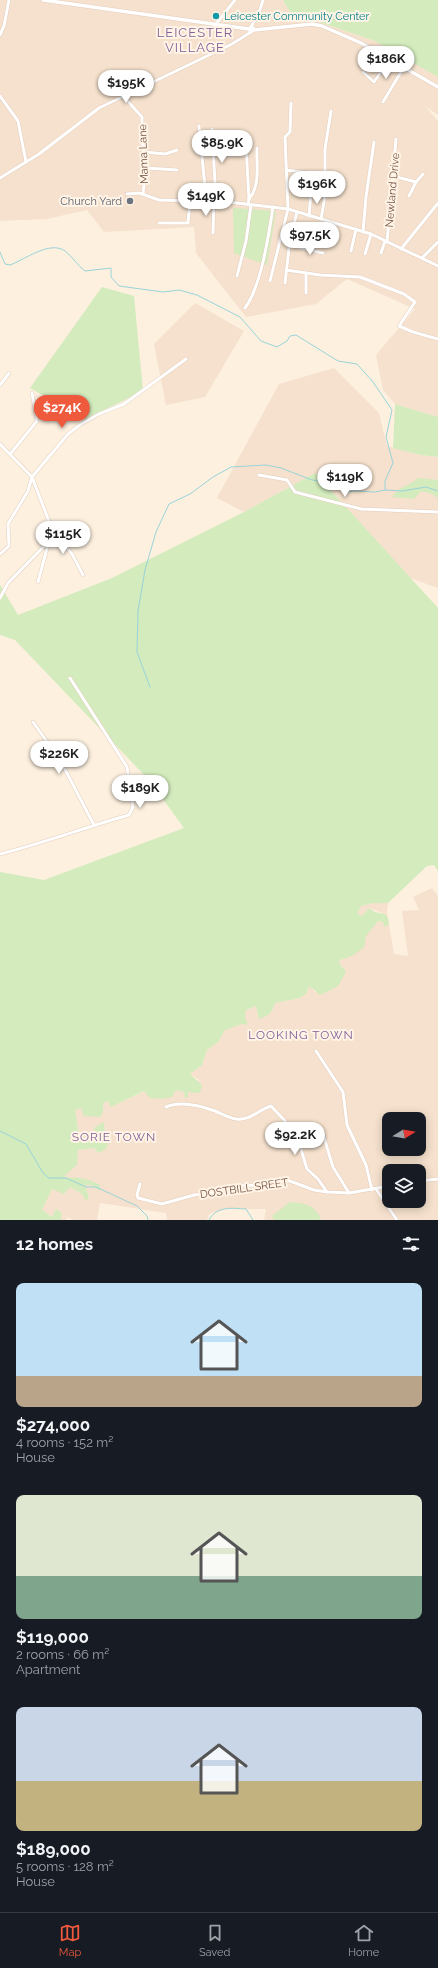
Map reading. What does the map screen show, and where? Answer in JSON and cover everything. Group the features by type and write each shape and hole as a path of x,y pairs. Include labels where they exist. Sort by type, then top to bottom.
{"street":[{"path":"0,35 4,26 9,0"},
{"path":"43,0 251,29 316,25 353,39 404,67 438,88"},
{"path":"216,24 235,0"},
{"path":"0,178 56,142 96,110 232,44 251,29 259,13 263,0"},
{"path":"363,72 374,82 390,59"},
{"path":"383,102 404,67"},
{"path":"0,96 18,121 26,162"},
{"name":"Mama Lane","path":"124,97 142,117 146,168 143,194"},
{"path":"270,281 288,209 284,137 290,132 291,103"},
{"path":"321,219 325,196 325,149 331,111"},
{"path":"199,126 204,187 214,189"},
{"path":"212,129 215,201 213,233"},
{"name":"Newland Drive","path":"381,253 386,241 394,176 396,139"},
{"path":"363,232 374,142"},
{"path":"237,276 247,236 249,199 246,146"},
{"path":"249,199 253,193 257,176 257,148"},
{"path":"145,152 165,154 177,150"},
{"path":"146,168 177,170"},
{"path":"286,170 309,173 310,183"},
{"path":"409,196 416,182 423,174"},
{"path":"394,176 416,182"},
{"path":"159,223 188,223 190,189"},
{"path":"309,216 311,193"},
{"path":"127,194 143,194 159,200 189,202 215,201 288,209 371,234 438,266"},
{"path":"400,249 438,203"},
{"path":"245,308 255,291 270,228 273,207"},
{"path":"285,283 290,245 297,212"},
{"path":"352,251 356,229"},
{"path":"365,254 371,234"},
{"path":"422,258 438,242"},
{"path":"290,245 323,253"},
{"path":"286,270 360,277 404,294 415,302 399,326 425,336 438,339"},
{"path":"306,273 306,293"},
{"path":"0,554 9,546 8,524 28,491 32,477 68,434 81,424 124,404 186,360"},
{"path":"0,385 9,373"},
{"path":"11,453 37,421 32,393"},
{"path":"0,444 11,453 32,477 52,529 72,554 83,575"},
{"path":"259,475 287,480 295,492 362,509 438,512"},
{"path":"38,582 52,529"},
{"path":"0,598 8,583 49,541"},
{"path":"0,854 38,844 129,815 133,807 127,767 70,678"},
{"path":"33,722 60,760 94,825"},
{"path":"316,1051 343,1092 348,1125 364,1161 372,1190"},
{"path":"166,1107 171,1105 185,1105 205,1108 237,1119 252,1116 265,1108 272,1107 285,1121 300,1146 308,1169 318,1179 327,1192"},
{"path":"321,1128 333,1167 349,1193"},
{"path":"426,1180 438,1179"},
{"name":"DOSTBILL SREET","path":"140,1184 137,1195 138,1198 162,1204 194,1195 216,1192 245,1185 268,1186 288,1180 314,1190 327,1192 349,1193 382,1188"},
{"path":"376,1189 397,1220"}],"shaded area":[{"path":"0,0 283,0 290,12 375,41 438,77 438,115 425,106 438,121 438,417 395,404 383,390 376,355 415,309 347,279 316,304 246,317 196,253 194,227 104,232 87,210 47,219 0,221"},
{"path":"195,303 244,331 205,397 166,405 154,344"},
{"path":"334,368 379,413 387,446 421,455 438,457 438,588 410,578 315,473 244,512 217,498 279,384"},
{"path":"432,888 438,896 438,1220 264,1220 266,1209 224,1209 209,1214 207,1220 167,1220 166,1213 100,1203 97,1220 73,1220 67,1217 66,1220 61,1220 62,1213 56,1209 52,1217 42,1210 52,1189 70,1187 89,1198 85,1185 91,1185 80,1178 63,1176 78,1150 94,1148 98,1153 109,1139 105,1139 104,1123 95,1136 80,1142 75,1110 81,1108 103,1112 103,1103 108,1101 111,1107 145,1091 176,1090 184,1092 185,1098 188,1092 192,1091 199,1080 190,1074 202,1065 207,1050 218,1042 225,1029 242,1024 246,1010 256,1006 259,1019 273,1009 275,1003 300,998 307,993 308,987 312,988 315,992 343,967 338,963 340,960 345,958 378,921 383,922 385,914 369,908 362,916 359,916 358,912 361,906 373,903 388,903 387,913 394,954 408,956 402,911 419,910 413,897"}],"green space":[{"path":"283,0 438,0 438,77 375,41 290,12"},
{"path":"233,208 276,211 267,265 234,253"},
{"path":"102,287 134,296 143,391 86,419 30,388"},
{"path":"395,404 438,417 438,457 421,455 393,448"},
{"path":"315,473 438,608 438,871 434,865 427,866 388,903 373,903 361,906 358,912 359,915 362,916 369,908 375,912 385,914 388,918 389,925 384,927 383,922 378,921 366,936 364,947 352,956 340,960 339,963 346,972 338,986 320,995 312,988 308,987 307,993 300,998 275,1003 269,1014 259,1019 256,1006 246,1010 245,1017 248,1025 242,1024 225,1030 218,1042 207,1050 202,1065 190,1074 202,1085 200,1093 188,1092 188,1097 185,1098 184,1092 176,1090 172,1097 162,1099 150,1098 144,1091 111,1107 108,1101 103,1103 103,1112 100,1117 84,1116 81,1108 75,1110 80,1141 95,1136 94,1128 104,1122 105,1139 110,1139 106,1149 98,1153 94,1148 78,1150 77,1165 64,1176 86,1179 100,1185 100,1191 91,1185 85,1185 89,1198 86,1201 82,1194 70,1187 64,1194 52,1189 42,1210 52,1217 56,1209 62,1213 61,1220 0,1220 0,872 44,880 184,828 149,780 15,640 0,635 0,585 18,615 112,578 244,512"},
{"path":"418,478 438,480 438,498 432,494 421,491 414,499 392,497 398,490"},
{"path":"290,1202 300,1203 313,1208 321,1220 274,1220 272,1216"}],"waterway":[{"path":"0,252 5,264 10,265 45,249 59,248 68,253 85,271 111,268 111,277 119,286 163,292 179,290 197,295 240,317 261,341 277,347 287,341 290,336 296,335 338,361 357,364 373,382 392,410 386,437 393,463 385,481 385,490"},
{"path":"150,687 137,652 138,611 145,570 156,532 169,504 190,494 213,477 231,467 266,465 281,468 312,480 322,481 347,492 375,492 385,490 402,491 426,487 438,491"},
{"path":"0,1131 26,1144 43,1173 49,1178 66,1178 86,1187 96,1187 137,1206 147,1216 148,1220"},
{"path":"209,1220 212,1215 220,1210 235,1208 246,1209 253,1220"}],"place":[{"name":"Leicester Community Center","path":"216,16"},
{"name":"Church Yard","path":"130,201"}],"district":[{"name":"LEICESTER VILLAGE","path":"195,40"},
{"name":"LOOKING TOWN","path":"301,1035"},
{"name":"SORIE TOWN","path":"114,1137"}]}
